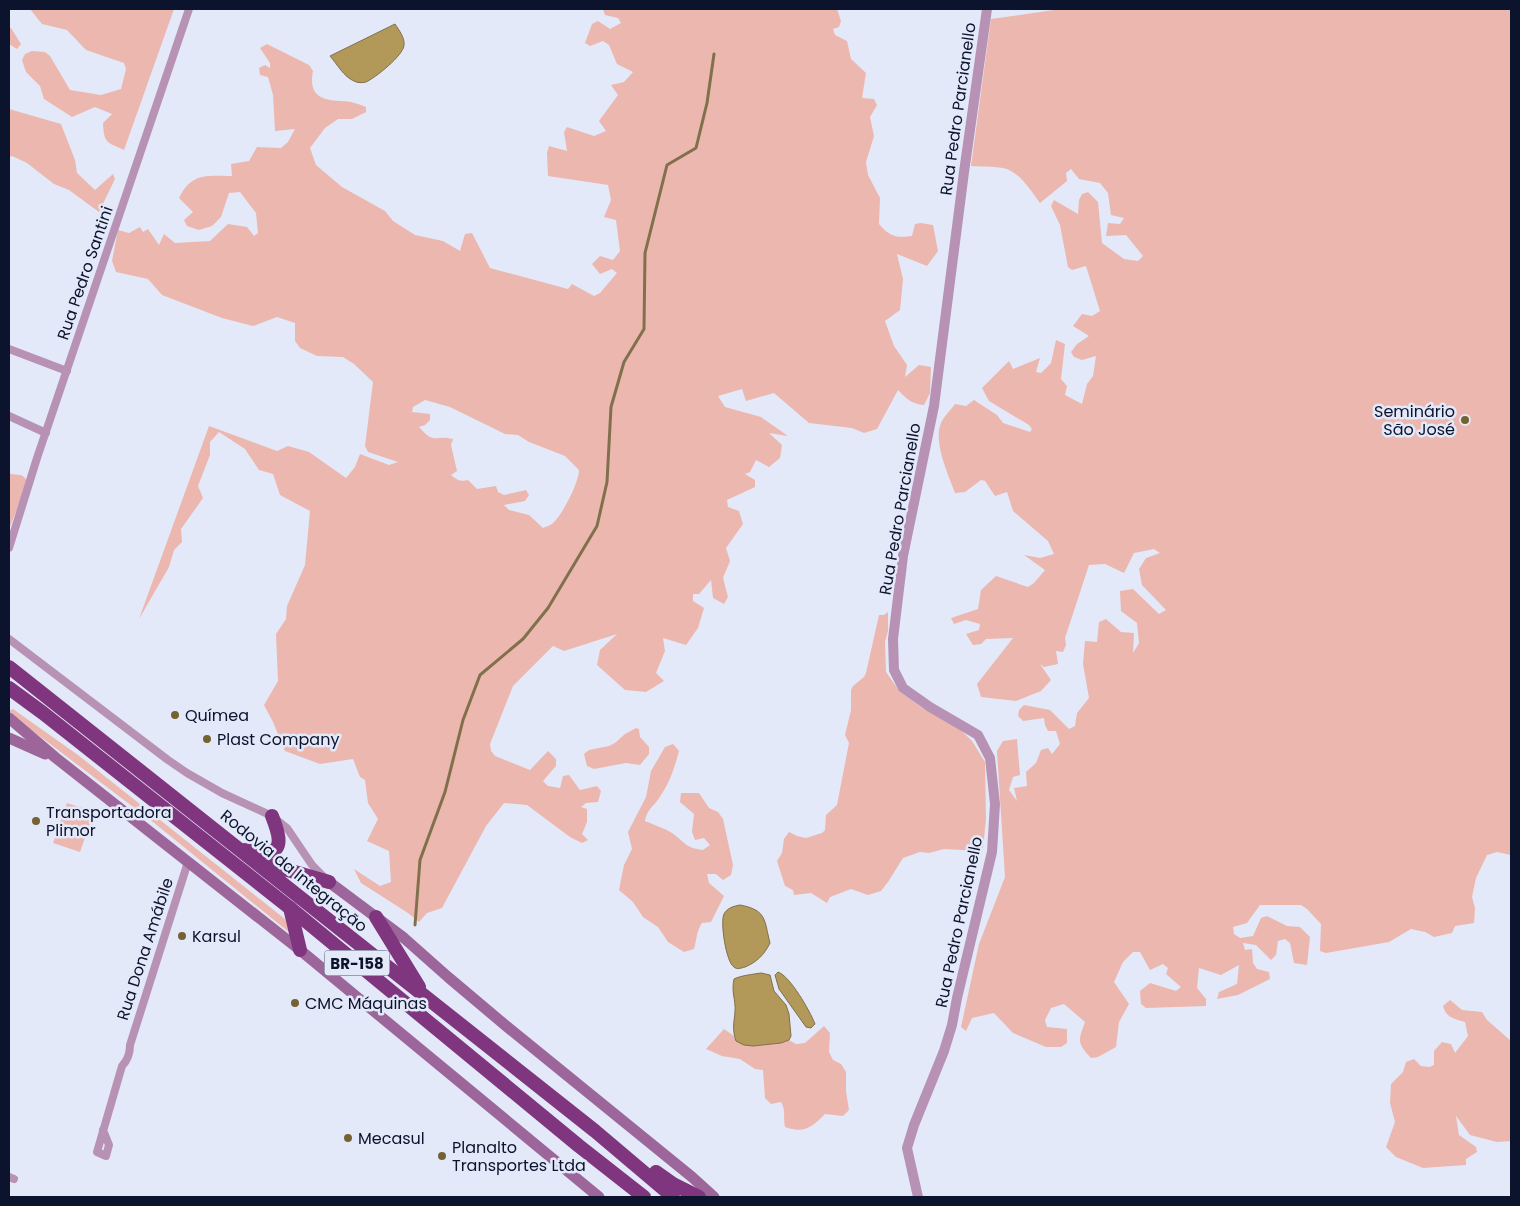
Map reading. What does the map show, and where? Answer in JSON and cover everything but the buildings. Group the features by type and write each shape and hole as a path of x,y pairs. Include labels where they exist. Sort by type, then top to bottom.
{"highway":[{"name":"Rodovia da Integração","path":"9,667 595,1131 673,1197"},
{"name":"Rodovia da Integração","path":"9,688 290,908 644,1197"},
{"path":"9,700 33,706"},
{"path":"239,849 261,853 273,851 279,841 278,831 272,816"},
{"name":"BR-158","path":"252,860 329,882"},
{"path":"290,908 300,950"},
{"name":"BR-158","path":"376,917 425,996"},
{"name":"BR-158","path":"595,1131 673,1184 698,1197"},
{"name":"BR-158","path":"603,1164 634,1197"}],"main road":[{"name":"BR-158","path":"9,718 56,758 300,950 599,1197"},
{"name":"BR-158","path":"9,738 56,758"},
{"name":"BR-158","path":"329,882 404,938 505,1025 714,1197"}],"street":[{"name":"Rua Pedro Santini","path":"9,548 189,9"},
{"name":"Rua Pedro Parcianello","path":"918,1197 907,1148 952,1025 992,852 995,804 990,758 978,736 903,688 894,670 893,639 903,556 934,406 987,9"},
{"path":"9,349 67,371"},
{"path":"9,416 46,433"},
{"name":"BR-158","path":"9,639 168,760 222,793 272,816 287,828 312,865 329,882"},
{"name":"Rua Dona Amábile","path":"103,1130 126,1047 130,1045 188,862"}],"shaded area":[{"path":"30,9 174,9 124,150 107,141 104,135 103,123 112,114 95,107 72,117 44,99 40,86 26,72 22,60 25,54 32,51 45,52 50,56 70,90 101,95 121,89 126,69 124,63 86,50 67,30 42,24"},
{"path":"603,9 837,9 841,21 839,27 833,29 835,35 847,41 851,59 866,73 862,98 874,99 877,105 870,117 874,136 866,162 868,175 880,198 879,224 890,234 902,237 912,236 915,224 933,225 938,251 927,266 897,254 903,279 900,310 885,321 894,346 907,365 905,377 919,365 931,367 930,393 924,405 912,402 898,390 877,429 864,433 852,428 809,423 774,393 746,401 742,389 718,396 725,407 761,417 788,436 769,433 782,445 780,458 769,467 756,460 750,472 745,474 755,480 755,487 727,500 728,507 739,511 743,524 726,548 730,561 723,578 728,597 724,604 713,598 711,580 699,594 693,594 693,601 704,608 698,628 686,645 663,638 665,651 656,673 664,681 646,692 625,690 597,665 600,650 617,634 564,651 553,646 513,686 490,744 491,751 495,756 530,770 548,751 556,759 556,766 543,781 548,786 560,788 563,776 569,775 580,790 597,786 601,791 598,802 586,803 581,807 587,809 587,822 582,834 588,840 582,843 570,837 527,805 504,803 486,826 442,908 427,913 419,922 361,883 354,869 380,886 391,882 389,851 367,841 378,819 368,803 365,780 360,777 353,759 320,764 285,751 264,705 278,681 276,634 286,619 287,606 305,565 310,511 280,495 273,474 259,470 245,449 219,432 210,442 210,455 198,486 203,498 181,529 182,542 174,550 169,567 139,619 209,426 277,451 288,446 309,452 346,478 355,467 360,454 389,465 398,462 368,452 365,446 373,382 354,364 343,357 317,356 300,348 295,341 295,323 277,317 253,326 222,318 162,295 148,279 116,272 112,261 118,230 129,233 140,227 143,232 148,229 159,245 164,234 175,243 210,241 228,224 247,227 254,236 258,233 256,213 240,192 229,193 221,217 212,226 199,230 187,226 184,220 193,212 179,198 189,184 201,177 232,176 231,164 249,161 257,147 281,148 288,142 295,129 275,131 273,95 268,77 260,75 259,68 265,65 270,68 270,63 260,48 267,44 309,65 313,71 313,89 317,94 335,101 351,102 366,107 366,112 352,119 338,119 325,128 310,148 316,165 342,187 385,211 393,221 415,235 443,241 460,251 465,234 472,233 490,268 568,289 572,284 594,296 600,293 617,273 612,269 600,274 592,264 600,256 613,260 620,251 616,220 604,217 611,200 608,185 548,176 547,153 549,146 567,151 564,132 567,127 594,136 606,131 599,121 618,95 611,85 624,82 633,72 617,64 609,45 603,41 590,46 585,43 592,24 598,21 610,29 621,23 618,18 605,15","holes":["425,400 450,407 505,434 518,435 529,442 565,456 579,470 570,498 553,523 543,528 529,515 509,510 504,505 525,501 529,495 526,490 504,495 498,492 496,486 477,489 468,480 459,480 451,475 457,471 451,445 453,439 432,438 419,427 425,425 430,420 430,414 412,412 413,407"]},
{"path":"1061,9 1511,9 1511,855 1497,852 1487,855 1476,878 1472,897 1475,908 1474,923 1455,926 1452,933 1434,937 1425,932 1411,929 1389,942 1326,953 1320,951 1321,924 1307,909 1301,905 1260,905 1247,923 1233,927 1234,934 1240,938 1253,936 1261,918 1267,916 1287,926 1300,927 1310,937 1307,965 1294,963 1290,943 1285,939 1278,941 1276,955 1271,960 1256,945 1243,943 1245,950 1252,949 1253,963 1257,969 1269,972 1270,979 1238,995 1217,999 1219,992 1237,984 1239,965 1221,975 1199,968 1197,988 1206,999 1206,1006 1146,1008 1141,1004 1140,991 1150,983 1176,991 1181,987 1166,974 1168,968 1163,964 1150,970 1140,952 1133,952 1123,962 1114,982 1129,1004 1119,1022 1116,1047 1098,1057 1091,1058 1080,1042 1085,1022 1064,1004 1051,1008 1045,1020 1047,1027 1067,1029 1067,1043 1061,1047 1046,1047 1013,1033 994,1013 972,1018 966,1031 961,1027 979,944 1005,877 997,751 1003,741 1017,739 1020,775 1013,777 1009,790 1017,801 1014,788 1027,786 1026,772 1036,763 1041,750 1048,748 1052,754 1060,744 1056,731 1048,731 1044,718 1023,721 1018,716 1019,710 1024,705 1050,710 1069,729 1075,726 1077,713 1089,698 1083,664 1085,641 1097,642 1099,622 1106,619 1121,632 1134,633 1133,653 1139,643 1137,623 1121,611 1120,591 1133,589 1159,614 1166,610 1142,585 1139,569 1146,558 1160,553 1154,549 1134,553 1124,573 1105,564 1089,565 1065,638 1066,645 1063,652 1056,651 1058,664 1044,667 1040,664 1051,680 1041,691 1016,701 981,697 977,684 1013,638 986,639 981,644 973,645 966,634 979,630 980,624 966,620 954,624 951,618 978,609 981,590 996,576 1028,587 1034,583 1045,570 1024,555 1040,558 1054,554 1048,541 1013,511 1007,492 995,496 985,481 981,480 965,492 955,493 942,458 939,439 941,423 955,404 966,406 974,400 997,415 1003,423 1030,432 1032,429 1029,425 989,401 982,388 1009,361 1013,369 1040,358 1036,372 1041,373 1051,363 1056,340 1065,344 1061,379 1067,386 1065,395 1082,404 1087,384 1093,376 1096,356 1082,360 1074,357 1071,352 1077,344 1089,336 1073,326 1082,314 1092,316 1100,311 1086,266 1072,270 1068,267 1060,225 1051,206 1054,200 1078,214 1079,200 1082,194 1088,192 1098,202 1102,243 1124,259 1138,261 1143,256 1126,235 1106,236 1108,223 1120,224 1124,218 1111,215 1108,193 1100,183 1079,179 1071,169 1066,173 1067,181 1040,203 1024,182 1009,170 999,167 971,166 991,19"},
{"path":"395,24 404,40 403,49 388,66 366,82 355,82 350,79 330,56"},
{"path":"9,28 11,28 21,44 17,49 9,44"},
{"path":"9,109 61,124 75,160 77,173 95,190 113,174 115,179 99,212 69,190 54,184 27,163 12,156 9,157"},
{"path":"9,473 21,475 28,482 9,529"},
{"path":"888,612 888,631 885,642 886,672 900,692 921,707 961,730 972,741 985,762 986,819 983,848 980,851 944,849 929,853 920,852 903,858 881,891 868,895 851,889 830,897 827,903 811,893 794,895 793,890 785,886 777,861 782,853 784,839 789,832 806,838 822,833 825,830 826,815 837,805 849,743 845,735 851,710 851,690 866,673 879,615 884,615"},
{"path":"13,709 78,755 285,919 290,933 153,822 29,728 9,711"},
{"path":"636,728 639,729 640,737 649,747 649,754 640,765 626,763 594,769 587,766 584,754 589,750 609,746"},
{"path":"673,744 679,751 672,774 659,799 649,810 645,821 669,831 689,846 703,850 710,845 704,838 695,840 692,832 694,814 680,802 681,793 699,793 709,808 718,812 723,819 733,865 731,875 723,880 716,874 707,874 709,883 724,896 711,922 702,923 700,926 694,949 684,952 668,942 658,927 643,917 633,902 619,890 624,865 632,849 628,832 646,797 651,771 665,747"},
{"path":"67,803 94,812 80,852 53,843"},
{"path":"740,905 760,913 765,922 770,943 763,955 757,960 738,969 731,964 728,958 724,942 723,918 727,910"},
{"path":"778,972 794,987 809,1011 815,1024 811,1028 806,1027 779,989 775,975"},
{"path":"761,973 770,975 774,991 786,1005 789,1014 791,1036 789,1040 781,1043 744,1045 736,1041 734,1033 734,979"},
{"path":"1450,1000 1462,1010 1482,1012 1487,1020 1511,1041 1511,1141 1497,1142 1470,1135 1456,1116 1459,1135 1476,1147 1477,1152 1466,1159 1466,1165 1423,1168 1396,1157 1386,1147 1395,1122 1390,1103 1391,1084 1403,1072 1406,1062 1414,1059 1421,1066 1430,1067 1434,1065 1434,1051 1442,1042 1451,1044 1455,1053 1468,1036 1465,1022 1451,1017 1444,1010 1443,1006"},
{"path":"824,1026 830,1033 829,1052 833,1060 841,1064 846,1072 849,1110 843,1116 825,1114 812,1126 803,1129 797,1130 785,1127 784,1111 781,1102 771,1104 765,1098 763,1070 755,1069 740,1059 722,1056 706,1049 724,1029 734,1036 736,1041 781,1043 789,1040 796,1044 805,1043"}],"waterway":[{"path":"415,925 420,860 445,792 463,720 480,675 523,639 548,608 597,526 607,482 611,407 624,362 644,329 645,253 667,165 696,148 707,103 714,54"}],"place":[{"name":"Seminário São José","path":"1465,420"},
{"name":"Químea","path":"175,715"},
{"name":"Plast Company","path":"207,739"},
{"name":"Transportadora Plimor","path":"36,821"},
{"name":"Karsul","path":"182,936"},
{"name":"CMC Máquinas","path":"295,1003"},
{"name":"Mecasul","path":"348,1138"},
{"name":"Planalto Transportes Ltda","path":"442,1156"}]}
